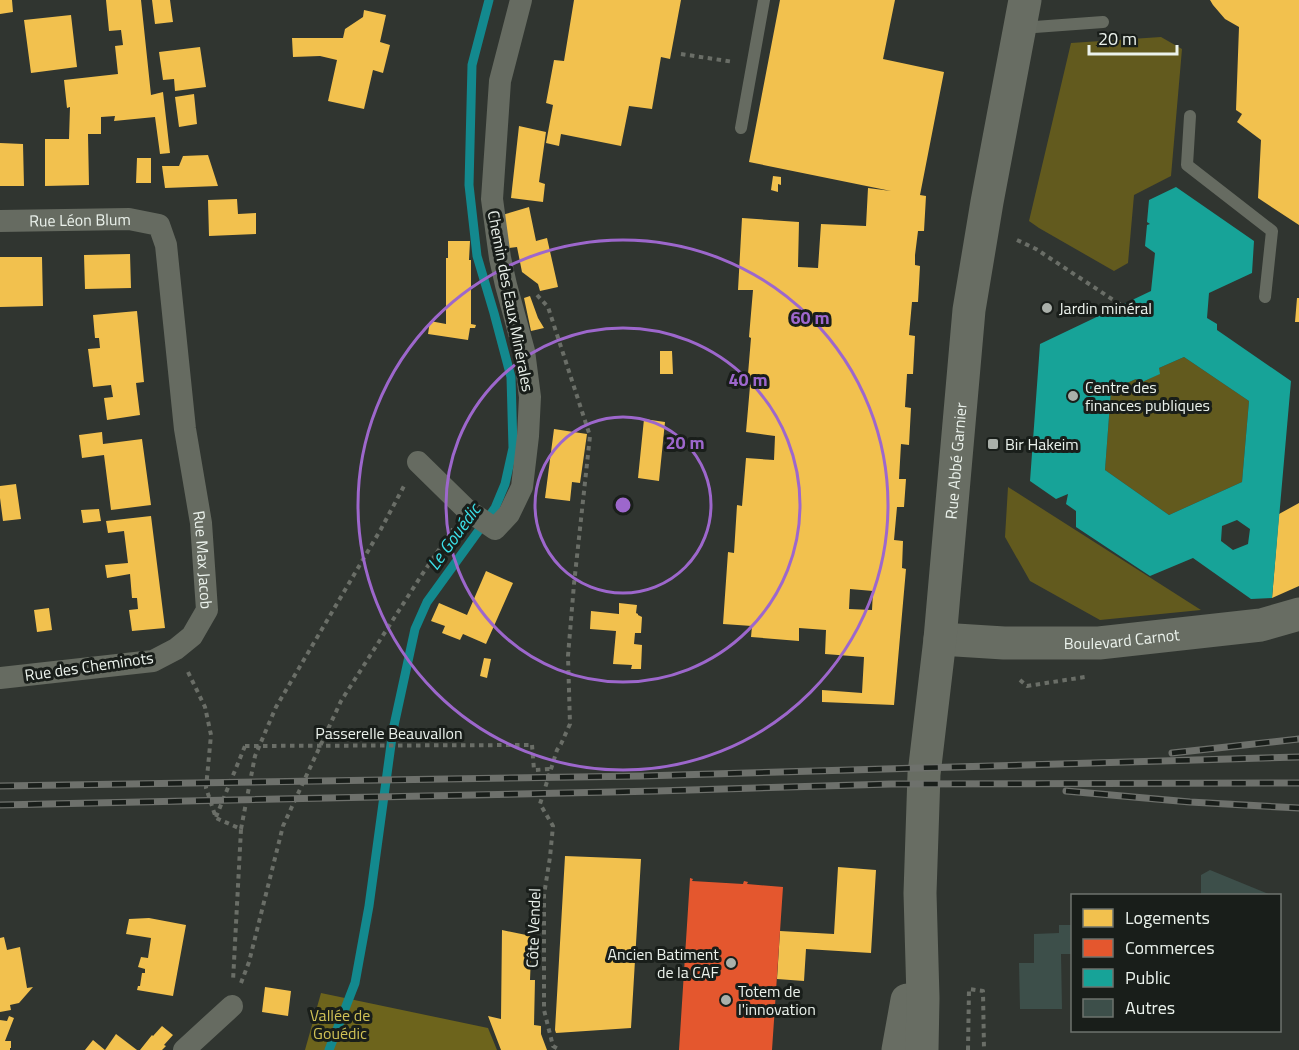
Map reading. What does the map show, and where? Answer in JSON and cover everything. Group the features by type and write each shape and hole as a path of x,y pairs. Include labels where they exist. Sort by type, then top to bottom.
{"main road":[{"name":"Rue Abbé Garnier","path":"920,924 924,774 940,639 969,310 1022,14"},
{"name":"Boulevard Carnot","path":"940,639 1004,643 1099,643 1261,625 1299,614"},
{"path":"898,1050 920,924"},
{"path":"920,924 923,998 922,1050"}],"street":[{"name":"Chemin des Eaux Minérales","path":"418,462 467,510 495,529 509,514 522,487 530,397 524,351 500,258 492,200 500,81 521,0"},
{"name":"Rue Léon Blum","path":"0,222 129,219 159,225"},
{"name":"Rue Max Jacob","path":"159,225 166,245 185,429 201,523 207,610 192,636 176,649"},
{"name":"Rue des Cheminots","path":"0,678 153,661 176,649"},
{"path":"184,1050 232,1006"}],"lane":[{"path":"741,128 764,0"},
{"path":"1022,14 1103,22"},
{"path":"1190,116 1187,165 1272,231 1265,297"}],"path":[{"path":"681,54 752,64"},
{"path":"1017,240 1036,249 1122,305"},
{"path":"506,285 531,289 548,307 590,436 568,656 570,724 557,750 551,769"},
{"path":"232,1006 241,829 255,756 276,706 418,462"},
{"path":"232,1006 249,962 283,826 341,701 421,576 467,510"},
{"path":"176,649 205,707 211,735 206,788 216,818 241,829"},
{"name":"Passerelle Beauvallon","path":"216,818 245,746 532,745 534,770 551,769"},
{"name":"Côte Vendel","path":"551,769 540,804 553,826 544,895 543,1010 553,1046 560,1050"},
{"path":"968,1050 969,989 983,991 984,1050"}],"shaded area":[{"path":"1161,37 1182,49 1171,176 1134,195 1128,263 1114,271 1029,221 1071,43"},
{"path":"1184,357 1249,401 1242,482 1169,515 1105,470 1111,390 1136,379 1140,383 1159,374 1159,368"},
{"path":"1008,487 1201,610 1100,620 1030,581 1005,537"}],"green space":[{"name":"Vallée de Gouédic","path":"321,993 488,1028 497,1050 305,1050"}],"building: Logements":[{"path":"0,0 12,0 13,12 0,14"},
{"path":"106,0 141,0 151,95 163,92 170,153 160,154 155,117 114,121 115,116 101,117 101,134 88,134 89,185 45,186 45,139 69,139 70,107 67,108 64,80 118,74 115,46 123,45 121,30 109,31"},
{"path":"152,0 170,0 173,22 155,24"},
{"path":"574,0 681,0 670,59 661,57 652,109 629,106 621,146 561,134 559,146 546,143 553,105 546,103 554,60 564,61"},
{"path":"780,0 895,0 883,59 944,72 920,195 926,196 924,231 918,231 915,255 915,265 920,266 918,302 912,302 909,335 915,336 913,374 907,374 905,407 911,408 909,445 901,444 899,479 906,479 904,507 897,507 894,540 903,541 902,568 906,569 894,705 822,702 822,690 862,693 864,657 825,654 826,630 799,628 799,641 751,637 752,626 723,624 728,552 734,553 737,505 742,506 746,458 774,460 775,436 746,432 753,290 738,290 742,218 799,222 798,267 818,268 821,224 866,226 868,188 891,191 749,162","holes":["850,589 873,591 872,610 849,609"]},
{"path":"1210,0 1299,0 1299,225 1258,198 1261,140 1237,122 1242,114 1236,110 1239,27 1225,19"},
{"path":"364,10 386,15 380,42 390,45 383,73 373,70 364,109 328,101 337,60 320,56 293,57 292,38 343,38 345,29 363,17"},
{"path":"71,15 77,67 31,73 24,20"},
{"path":"200,47 206,87 175,91 174,79 163,80 159,52"},
{"path":"194,94 197,124 179,127 175,97"},
{"path":"519,126 546,132 539,182 545,184 543,202 511,198"},
{"path":"0,143 23,144 24,186 0,186"},
{"path":"208,155 218,186 165,188 162,166 179,166 183,156"},
{"path":"137,158 151,158 151,183 136,183"},
{"path":"773,176 781,177 778,192 771,190"},
{"path":"237,199 238,214 256,213 256,234 209,236 208,200"},
{"path":"529,207 536,241 547,238 558,287 540,291 538,284 522,272 517,247 509,248 502,215"},
{"path":"448,241 470,241 471,324 476,325 475,328 470,328 468,340 428,334 430,321 446,324"},
{"path":"130,254 131,288 85,289 84,255"},
{"path":"0,257 42,257 43,306 0,307"},
{"path":"530,296 544,328 531,331 524,298"},
{"path":"1297,298 1299,298 1299,322 1295,322"},
{"path":"137,311 144,382 136,383 140,415 107,420 104,398 113,397 111,385 93,387 88,349 100,348 99,338 95,338 93,315"},
{"path":"660,351 672,351 673,374 660,374"},
{"path":"644,419 665,422 659,481 638,478"},
{"path":"554,429 587,434 580,483 572,482 570,501 545,498"},
{"path":"102,432 103,444 142,439 151,505 111,510 104,455 82,458 79,435"},
{"path":"16,484 21,519 3,521 0,486"},
{"path":"1299,503 1299,586 1272,598 1279,514"},
{"path":"99,509 101,521 83,523 81,510"},
{"path":"151,516 165,628 132,631 129,610 138,609 137,598 132,598 130,574 107,578 105,565 128,563 124,531 108,533 106,521"},
{"path":"486,571 513,583 486,644 463,634 460,640 442,633 445,626 431,621 439,603 467,615"},
{"path":"619,603 637,605 636,613 642,617 641,633 635,633 634,644 642,645 641,669 631,669 632,665 613,664 616,631 590,629 591,611 619,614"},
{"path":"49,608 52,630 37,632 34,610"},
{"path":"484,658 491,659 487,678 480,676"},
{"path":"565,856 641,859 631,1028 556,1033"},
{"path":"838,867 876,870 871,953 806,949 804,981 777,979 780,931 834,934"},
{"path":"149,918 186,925 173,996 137,990 142,973 145,973 145,969 138,967 141,957 148,958 151,938 126,934 129,919"},
{"path":"502,930 536,937 535,956 531,955 530,980 535,980 534,1025 541,1026 541,1034 547,1050 501,1050 488,1016 501,1019"},
{"path":"4,937 7,950 20,947 27,988 33,987 19,1003 10,1005 11,1010 0,1012 0,938"},
{"path":"265,987 291,991 288,1016 262,1012"},
{"path":"9,1016 14,1018 5,1041 11,1041 11,1048 0,1050 0,1020 7,1021"},
{"path":"162,1026 173,1035 164,1045 166,1046 162,1050 140,1050 152,1035"},
{"path":"116,1034 137,1050 105,1050"},
{"path":"93,1040 105,1050 85,1050"}],"building: Commerces":[{"name":"Ancien Batiment de la CAF","path":"690,878 693,879 692,881 743,884 744,881 748,882 747,884 783,887 772,1050 679,1050"}],"building: Public":[{"name":"Centre des finances publiques","path":"1176,187 1254,241 1252,273 1209,293 1207,318 1217,324 1217,330 1291,381 1272,598 1251,599 1193,558 1150,576 1076,527 1076,511 1066,504 1068,494 1056,499 1030,481 1040,344 1151,291 1155,253 1145,246 1147,225 1150,224 1147,222 1149,200","holes":["1184,357 1249,401 1242,482 1169,515 1105,470 1111,390 1136,379 1140,383 1160,374 1159,368","1237,520 1250,529 1248,544 1233,550 1221,541 1222,526"]}],"building: Autres":[{"path":"1210,870 1269,894 1201,894 1201,875"},
{"path":"1059,925 1071,925 1071,954 1061,954 1062,1009 1020,1009 1019,963 1034,963 1034,934 1059,933"}],"waterway":[{"name":"Le Gouédic","path":"329,1050 355,983 369,906 393,730 415,629 427,602 495,508 505,484 513,448 511,377 477,256 469,185 472,65 489,0"}],"railway":[{"path":"1172,753 1299,739"},
{"path":"0,786 642,776 1299,757"},
{"path":"0,805 891,784 1299,783"},
{"path":"1066,791 1190,802 1299,808"}],"place":[{"name":"Jardin minéral","path":"1047,308"},
{"name":"Centre des finances publiques","path":"1073,396"},
{"name":"Bir Hakeim","path":"993,444"},
{"name":"Ancien Batiment de la CAF","path":"731,963"},
{"name":"Totem de l'innovation","path":"726,1000"}]}
